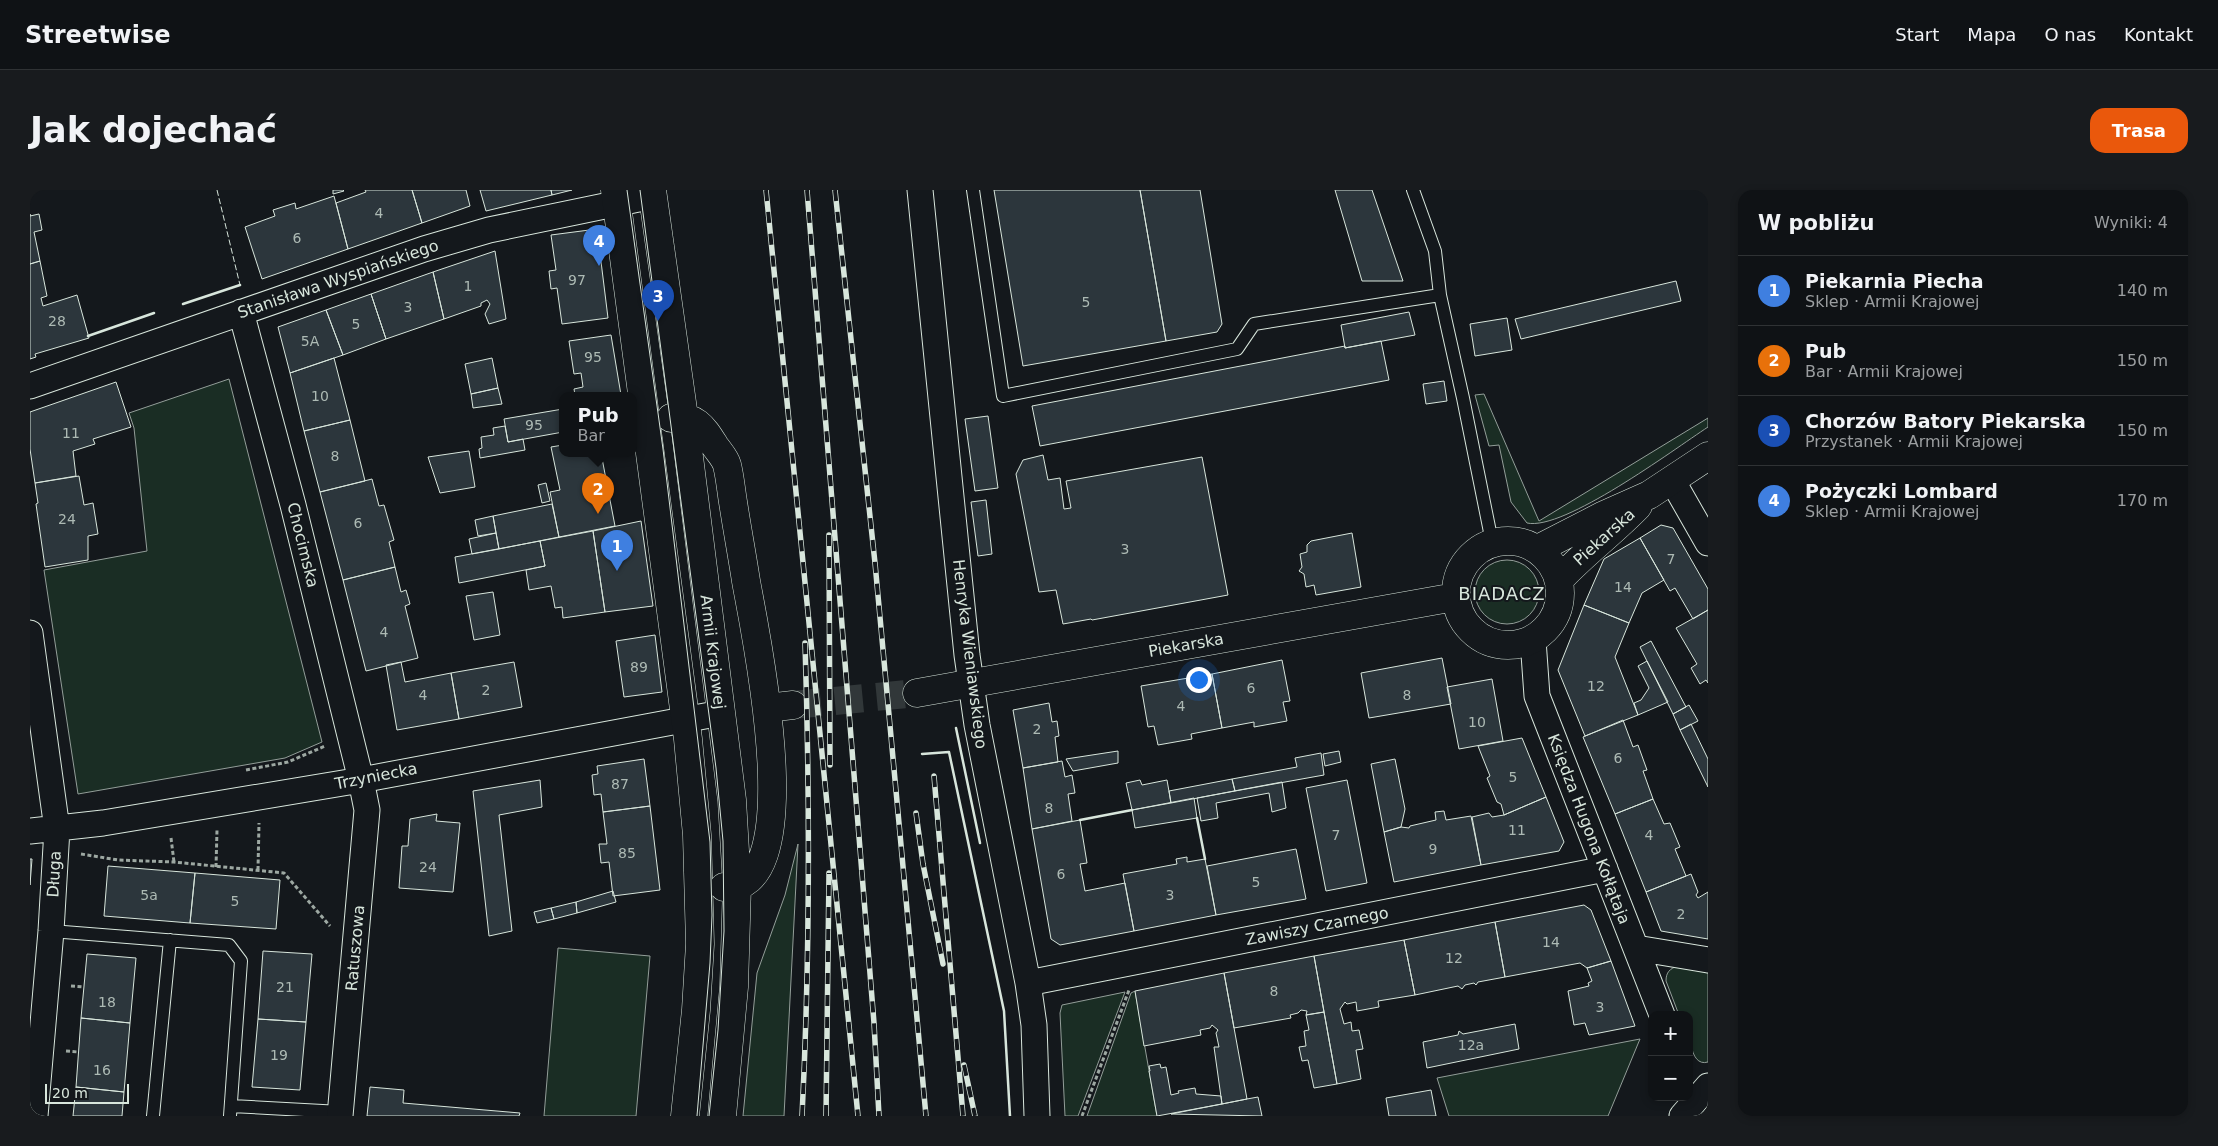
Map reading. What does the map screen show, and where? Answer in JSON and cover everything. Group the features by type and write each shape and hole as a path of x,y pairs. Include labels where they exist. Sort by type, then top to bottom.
{"street":[{"name":"Henryka Wieniawskiego","path":"920,190 971,684 977,726 1028,983 1034,1025 1037,1116"},
{"name":"Stanisława Wyspiańskiego","path":"30,386 424,249 616,196 653,193"},
{"name":"Armii Krajowej","path":"653,193 684,416 732,800 737,885 734,987 722,1116"},
{"path":"616,196 647,422 693,790 698,874 698,975 685,1116"},
{"name":"Chocimska","path":"241,312 293,505 361,780"},
{"path":"647,422 684,416 702,426 726,464 780,707 772,776 771,824 767,849 756,871 737,885 729,887 718,886 708,882 698,874"},
{"name":"Piekarska","path":"1538,549 1604,515 1649,495 1708,456"},
{"path":"1672,480 1708,543"},
{"name":"Piekarska","path":"1559,580 1588,550 1615,530 1649,495"},
{"path":"1511,541 1538,549 1549,560 1559,580 1560,601 1556,615 1548,627 1532,640 1506,645 1491,642 1477,636 1466,624 1459,611 1456,597 1457,582 1462,568 1471,556 1492,542 1511,541"},
{"name":"Piekarska","path":"917,693 1456,597"},
{"name":"Długa","path":"30,633 57,829 51,931 35,1116"},
{"name":"Księdza Hugona Kołłątaja","path":"1532,640 1537,696 1660,1011"},
{"name":"Trzyniecka","path":"30,831 122,820 361,780 721,712"},
{"name":"Ratuszowa","path":"340,1114 367,810 361,780"},
{"name":"Zawiszy Czarnego","path":"1028,983 1605,869"},
{"path":"1636,948 1708,960"}],"lane":[{"path":"973,190 1003,396 1237,349 1254,324 1440,295"},
{"path":"1413,190 1435,251 1440,295 1492,542"},
{"path":"51,931 229,945 241,960 230,1111 340,1114"},
{"path":"153,1116 170,940"}],"path":[{"path":"241,771 288,762 330,744"},
{"path":"258,870 260,814"},
{"path":"216,867 217,823"},
{"path":"170,832 174,862"},
{"path":"78,854 118,860 174,862 284,873 331,927"},
{"path":"1082,1116 1132,984"}],"green space":[{"path":"229,379 322,742 285,758 78,794 44,570 147,551 134,428 129,413"},
{"path":"1484,394 1539,521 1708,418 1708,427 1645,470 1591,502 1566,515 1544,522 1527,523 1511,502 1499,445 1489,446 1475,395"},
{"path":"1507,560 1525,566 1533,574 1539,592 1533,610 1525,618 1507,624 1489,618 1481,610 1475,592 1481,574 1489,566"},
{"path":"798,844 784,1116 743,1116 757,973 785,895"},
{"path":"558,948 650,956 636,1116 544,1116"},
{"path":"1677,966 1708,972 1708,1062 1701,1062 1693,1053 1693,1011 1677,1011 1666,981 1667,975 1672,968"},
{"path":"1135,991 1157,1116 1087,1116 1131,993"},
{"path":"1125,992 1078,1116 1065,1116 1060,1013 1062,1005"},
{"path":"1640,1039 1608,1116 1449,1116 1437,1078"}],"building":[{"path":"333,190 343,190 344,191 333,194"},
{"path":"365,190 412,190 422,223 348,249 336,203 366,192"},
{"path":"412,190 466,190 470,206 422,223"},
{"path":"480,190 551,190 552,195 486,211"},
{"path":"551,190 572,190 552,195"},
{"path":"994,190 1140,190 1166,341 1023,366"},
{"path":"1140,190 1200,190 1222,324 1217,332 1166,341"},
{"path":"1335,190 1372,190 1403,281 1362,281"},
{"path":"334,196 348,249 262,279 245,227 275,216 273,210 295,203 296,209"},
{"path":"39,214 42,230 34,232 40,261 30,264 30,216"},
{"path":"597,229 608,318 562,324 557,288 551,289 549,271 556,270 551,235"},
{"path":"495,251 506,319 489,324 485,314 490,304 487,300 481,303 481,306 444,319 433,272"},
{"path":"40,261 47,296 41,298 43,306 77,295 89,338 35,354 36,357 30,359 30,264"},
{"path":"433,272 444,319 386,339 371,294"},
{"path":"1676,281 1681,301 1521,339 1515,319"},
{"path":"371,294 386,339 343,355 326,310"},
{"path":"326,310 343,355 290,373 278,327"},
{"path":"1409,312 1415,335 1345,348 1341,325"},
{"path":"1507,318 1512,350 1475,356 1470,324"},
{"path":"611,335 620,392 574,392 574,389 583,387 581,373 574,374 569,341"},
{"path":"1381,341 1389,380 1040,446 1032,406 1345,346 1345,348"},
{"path":"334,358 350,420 304,431 290,373"},
{"path":"492,358 498,388 471,394 465,364"},
{"path":"1444,381 1447,401 1426,404 1423,384"},
{"path":"116,382 131,427 93,439 95,444 73,451 76,476 35,483 30,449 30,412"},
{"path":"498,388 502,404 473,408 471,394"},
{"path":"559,410 559,433 508,442 504,419"},
{"path":"988,416 998,488 975,491 965,419"},
{"path":"350,420 365,481 320,492 304,431"},
{"path":"505,426 508,442 523,439 525,450 480,458 479,449 482,448 481,437 494,435 493,428"},
{"path":"559,446 559,457 602,457 615,526 559,537 550,492 560,490 551,447"},
{"path":"469,451 475,487 440,493 428,457"},
{"path":"1043,455 1048,480 1060,478 1064,509 1071,508 1066,481 1202,457 1228,595 1063,624 1056,590 1039,592 1016,474 1023,460"},
{"path":"79,476 84,505 93,503 98,534 88,536 88,560 45,567 35,483"},
{"path":"372,479 379,506 384,505 394,540 389,542 395,567 343,580 320,492"},
{"path":"546,483 550,501 542,503 538,485"},
{"path":"986,500 992,554 978,556 971,502"},
{"path":"552,504 559,537 499,549 493,516"},
{"path":"493,516 496,533 478,536 475,520"},
{"path":"641,521 653,606 605,612 593,531"},
{"path":"1661,525 1673,528 1708,589 1708,610 1693,619 1675,588 1670,591 1640,538"},
{"path":"593,531 605,612 563,618 562,607 555,608 551,586 529,590 526,570 545,566 540,541"},
{"path":"496,533 499,549 472,554 469,539"},
{"path":"1352,533 1361,587 1316,595 1314,585 1306,587 1304,574 1299,571 1302,567 1300,554 1307,552 1307,545 1311,541"},
{"path":"1640,538 1664,580 1642,593 1629,623 1584,605 1604,559"},
{"path":"540,541 545,566 459,583 455,557"},
{"path":"395,567 401,592 406,590 410,604 405,606 418,658 366,671 343,580"},
{"path":"493,592 500,635 474,640 466,596"},
{"path":"1584,605 1629,623 1615,657 1638,715 1585,736 1558,670"},
{"path":"1708,610 1708,683 1706,680 1700,684 1691,668 1697,664 1676,628"},
{"path":"655,635 662,692 624,697 616,641"},
{"path":"1651,641 1686,707 1673,714 1640,647"},
{"path":"1442,658 1451,704 1369,718 1361,673"},
{"path":"1282,660 1290,701 1283,702 1287,721 1254,727 1254,722 1222,728 1212,674"},
{"path":"1647,661 1668,702 1638,715 1634,703 1641,700 1649,688 1638,666"},
{"path":"401,662 405,682 451,673 459,719 397,730 386,665"},
{"path":"514,662 522,707 459,719 451,673"},
{"path":"1212,674 1222,728 1191,734 1192,739 1158,745 1154,726 1148,727 1141,686"},
{"path":"1492,679 1503,741 1459,749 1447,687"},
{"path":"1049,703 1052,722 1057,721 1059,736 1055,737 1058,762 1023,768 1013,710"},
{"path":"1689,705 1698,721 1680,730 1673,714"},
{"path":"1623,720 1633,747 1638,745 1647,770 1643,771 1653,799 1615,814 1583,737"},
{"path":"1691,724 1708,759 1708,787 1680,730"},
{"path":"1522,738 1546,797 1504,815 1501,804 1497,802 1487,778 1490,776 1478,746"},
{"path":"1118,751 1118,763 1073,771 1066,759"},
{"path":"1339,751 1341,762 1325,766 1323,754"},
{"path":"1321,753 1324,775 1235,791 1232,779 1297,767 1295,758"},
{"path":"644,759 650,806 603,812 601,794 594,795 592,775 598,774 597,766"},
{"path":"1395,759 1405,809 1401,827 1384,832 1371,764"},
{"path":"1062,761 1065,777 1072,775 1075,793 1068,794 1072,821 1032,829 1023,768"},
{"path":"1232,779 1235,791 1171,803 1169,791"},
{"path":"540,780 542,807 499,815 512,931 489,936 473,791"},
{"path":"1140,780 1142,785 1167,780 1171,803 1132,810 1126,783"},
{"path":"1347,780 1367,883 1326,891 1306,788"},
{"path":"1282,782 1286,808 1272,812 1269,793 1216,803 1218,818 1201,821 1197,798"},
{"path":"1546,797 1564,842 1559,851 1481,865 1472,817 1489,813 1492,817 1504,815"},
{"path":"1194,798 1197,818 1135,828 1132,810"},
{"path":"1653,799 1664,824 1670,823 1680,847 1675,849 1686,876 1646,892 1615,814"},
{"path":"650,806 660,890 613,896 609,862 601,863 599,844 607,844 603,812"},
{"path":"1444,811 1446,820 1471,816 1481,865 1394,882 1384,832 1401,827 1409,828 1410,826 1436,820 1435,812"},
{"path":"437,814 436,821 460,823 453,892 399,888 402,846 408,846 410,819"},
{"path":"1080,820 1087,863 1080,864 1085,891 1125,883 1134,931 1060,945 1051,939 1032,829"},
{"path":"1296,849 1306,899 1216,915 1207,866"},
{"path":"1187,857 1187,862 1205,859 1216,915 1134,931 1123,874 1177,864 1176,859"},
{"path":"30,859 32,859 30,885"},
{"path":"108,866 195,873 190,923 104,916"},
{"path":"195,873 280,880 276,929 190,923"},
{"path":"1691,874 1698,892 1696,895 1698,898 1708,892 1708,939 1661,931 1646,892"},
{"path":"613,891 616,902 577,913 576,902"},
{"path":"576,902 577,913 554,919 551,908"},
{"path":"1584,905 1591,910 1611,961 1587,968 1580,963 1505,977 1495,922"},
{"path":"551,908 554,919 537,923 534,912"},
{"path":"1495,922 1505,977 1478,982 1476,985 1474,983 1465,985 1462,989 1458,986 1415,995 1404,940"},
{"path":"1404,940 1415,995 1378,1001 1379,1007 1357,1011 1356,1002 1347,1004 1345,1002 1340,1009 1344,1024 1351,1022 1352,1031 1359,1030 1363,1049 1356,1050 1361,1079 1337,1084 1314,956"},
{"path":"263,951 312,954 306,1022 258,1019"},
{"path":"87,954 136,958 130,1023 81,1018"},
{"path":"1314,956 1324,1012 1306,1015 1307,1011 1301,1010 1290,1015 1291,1018 1234,1028 1224,973"},
{"path":"1611,961 1635,1026 1589,1035 1585,1023 1574,1025 1568,991 1589,986 1588,983 1592,981 1587,968"},
{"path":"1224,973 1247,1099 1222,1104 1214,1047 1219,1047 1216,1033 1218,1030 1212,1025 1210,1028 1200,1030 1201,1035 1144,1046 1135,991"},
{"path":"1324,1012 1337,1084 1314,1088 1308,1060 1302,1061 1299,1047 1306,1046 1304,1031 1309,1030 1306,1015"},
{"path":"81,1018 130,1023 124,1092 76,1087"},
{"path":"258,1019 306,1022 300,1090 252,1087"},
{"path":"1515,1024 1519,1049 1427,1068 1423,1042 1458,1035 1459,1031 1463,1034"},
{"path":"1160,1064 1161,1068 1166,1067 1171,1095 1179,1093 1178,1091 1195,1088 1196,1094 1221,1096 1222,1104 1157,1116 1149,1066"},
{"path":"76,1087 124,1092 122,1116 73,1116"},
{"path":"370,1087 404,1090 403,1103 520,1113 519,1116 367,1116"},
{"path":"1431,1090 1436,1116 1389,1116 1386,1098"},
{"path":"1258,1097 1262,1116 1171,1114 1247,1099"}],"tunnel":[{"path":"793,705 917,693"}],"tram line":[{"path":"627,190 663,449 710,842 712,915 710,963 697,1116"},
{"path":"640,190 716,768 723,841 724,931 718,1030 709,1116"}],"railway":[{"path":"766,190 858,1116"},
{"path":"807,190 874,1023 879,1116"},
{"path":"835,190 875,563 926,1116"},
{"path":"829,535 830,765"},
{"path":"802,1116 807,998 808,880 808,761 805,643"},
{"path":"934,776 963,1116"},
{"path":"916,813 923,864 943,964"},
{"path":"826,1116 829,873"},
{"path":"964,1065 975,1116"}],"fence":[{"path":"217,190 240,285"}],"wall":[{"path":"183,304 240,285"},
{"path":"88,336 154,313"},
{"path":"956,728 980,843"},
{"path":"922,754 949,752 1004,1011 1010,1116"},
{"path":"1080,820 1132,810"},
{"path":"1197,818 1205,859"}],"place":[{"name":"Pożyczki Lombard","path":"599,266"},
{"name":"Chorzów Batory Piekarska","path":"658,321"},
{"name":"Pub","path":"598,514"},
{"name":"Piekarnia Piecha","path":"617,571"}],"district":[{"name":"BIADACZ","path":"1502,593"}]}
